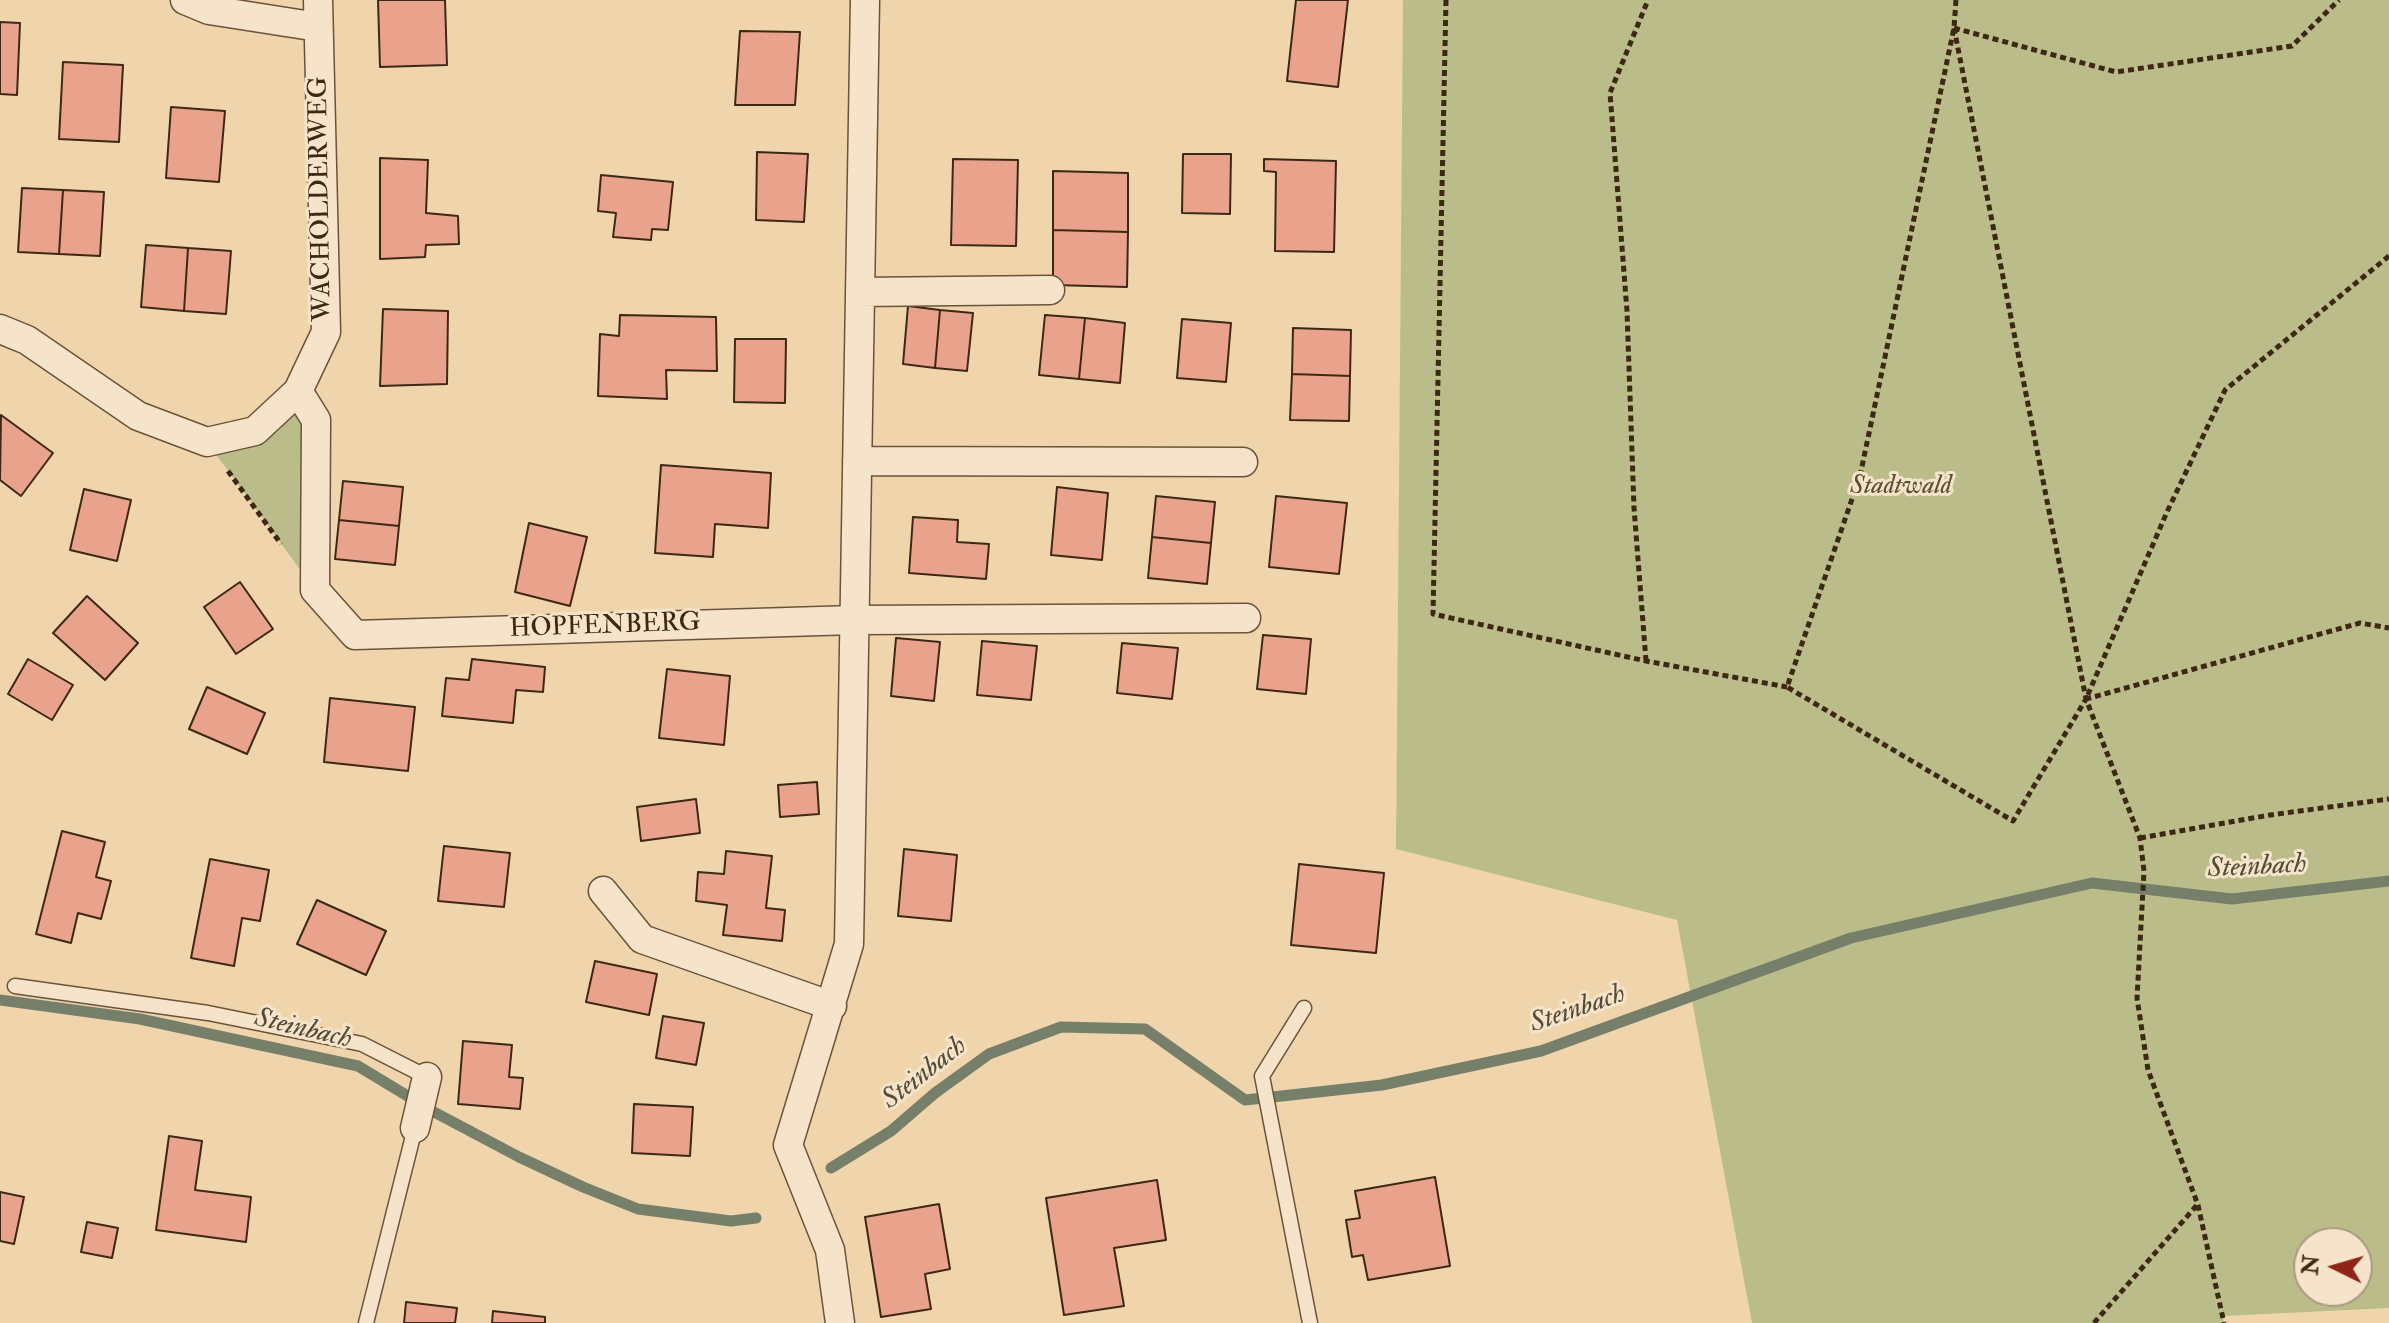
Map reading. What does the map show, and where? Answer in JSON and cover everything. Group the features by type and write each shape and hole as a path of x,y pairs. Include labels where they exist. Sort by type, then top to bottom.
{"street":[{"path":"185,0 209,10 318,14"},
{"path":"840,1323 830,1250 788,1145 849,944 865,0"},
{"name":"WACHOLDERWEG","path":"207,442 255,431 298,391 326,332 318,14"},
{"path":"860,292 1050,290"},
{"path":"0,329 27,340 138,416 207,442"},
{"path":"298,391 316,420 315,590"},
{"path":"857,461 1243,462"},
{"name":"HOPFENBERG","path":"315,590 355,635 854,620 1246,618"},
{"path":"603,891 642,939 832,1006"},
{"path":"415,1128 427,1077"}],"lane":[{"path":"15,986 208,1013 362,1044 427,1077"},
{"path":"1304,1008 1262,1076 1310,1323"},
{"path":"366,1323 415,1128"}],"path":[{"path":"1446,0 1433,614 1646,661 1787,687 2013,821 2086,699 2167,512 2225,390 2389,256"},
{"path":"1646,661 1634,508 1627,311 1610,93 1648,0"},
{"path":"1787,687 1860,476 1954,28 1956,0"},
{"path":"1954,28 2116,72 2292,46 2339,0"},
{"path":"1954,28 2086,699 2140,838 2144,871 2137,998 2148,1070 2198,1205 2224,1323"},
{"path":"207,442 315,590"},
{"path":"2086,699 2360,623 2389,628"},
{"path":"2140,838 2270,815 2389,799"},
{"path":"2094,1323 2198,1205"}],"green space":[{"name":"Stadtwald","path":"1403,0 2389,0 2389,1308 2223,1316 2224,1323 1752,1323 1677,920 1396,849"},
{"path":"298,391 316,420 315,590 207,442"}],"building":[{"path":"378,0 445,0 447,65 380,67"},
{"path":"1296,0 1348,0 1338,87 1287,81"},
{"path":"0,22 20,23 17,95 0,94"},
{"path":"740,31 800,32 795,105 735,105"},
{"path":"63,62 123,65 119,142 59,139"},
{"path":"171,107 225,111 219,182 166,178"},
{"path":"757,152 808,154 804,222 756,220"},
{"path":"1183,154 1231,154 1230,214 1182,213"},
{"path":"380,158 428,160 426,213 458,216 459,244 426,245 425,257 380,259"},
{"path":"953,159 1018,160 1016,246 951,245"},
{"path":"1264,159 1336,161 1334,252 1275,251 1276,172 1264,171"},
{"path":"1053,171 1128,173 1128,232 1053,230"},
{"path":"601,175 673,182 668,230 652,229 651,240 613,237 616,213 598,211"},
{"path":"22,188 63,190 59,254 18,252"},
{"path":"63,190 104,192 100,256 59,254"},
{"path":"1053,230 1128,232 1127,287 1053,285"},
{"path":"146,245 188,248 184,311 141,307"},
{"path":"188,248 231,251 226,314 184,311"},
{"path":"908,306 940,310 935,368 903,364"},
{"path":"383,309 448,311 447,384 380,386"},
{"path":"940,310 973,313 967,371 935,368"},
{"path":"620,315 716,317 717,371 666,370 667,399 598,396 600,334 619,336"},
{"path":"1045,315 1085,318 1079,379 1039,375"},
{"path":"1085,318 1125,323 1120,383 1079,379"},
{"path":"1182,319 1231,323 1226,382 1177,378"},
{"path":"1293,328 1351,330 1350,376 1292,374"},
{"path":"735,339 786,339 785,403 734,402"},
{"path":"1292,374 1350,376 1349,421 1290,420"},
{"path":"1,415 53,453 21,496 0,480"},
{"path":"661,465 771,473 768,528 715,524 713,557 655,553"},
{"path":"343,481 403,487 399,526 339,520"},
{"path":"1057,487 1108,493 1102,560 1051,555"},
{"path":"84,489 131,500 117,561 70,550"},
{"path":"1156,496 1215,502 1211,543 1152,537"},
{"path":"1276,496 1347,503 1339,574 1269,567"},
{"path":"913,517 958,520 957,542 989,544 986,579 909,573"},
{"path":"339,520 399,526 395,565 335,559"},
{"path":"529,523 587,537 570,606 515,592"},
{"path":"1152,537 1211,543 1207,584 1148,578"},
{"path":"240,582 273,629 236,654 204,607"},
{"path":"87,596 138,643 105,680 53,633"},
{"path":"1263,635 1311,639 1306,694 1257,689"},
{"path":"896,638 940,642 934,701 891,696"},
{"path":"982,641 1037,646 1031,700 977,695"},
{"path":"1122,643 1178,648 1172,699 1117,693"},
{"path":"28,659 73,685 52,720 8,694"},
{"path":"472,659 545,667 543,692 516,690 513,723 442,716 446,678 469,680"},
{"path":"667,669 730,676 724,745 659,738"},
{"path":"207,687 265,713 247,754 189,729"},
{"path":"330,698 415,707 408,771 324,762"},
{"path":"817,782 819,814 780,817 778,785"},
{"path":"696,799 700,833 641,841 637,807"},
{"path":"62,831 105,842 96,877 111,881 101,919 78,913 71,943 36,934"},
{"path":"444,846 510,853 504,907 438,901"},
{"path":"904,849 957,855 951,921 898,916"},
{"path":"726,851 772,856 766,908 785,910 782,941 723,935 727,905 696,901 698,872 724,874"},
{"path":"210,859 269,870 260,921 242,918 234,966 191,958"},
{"path":"1299,864 1384,873 1376,953 1291,945"},
{"path":"317,900 386,931 366,975 297,944"},
{"path":"595,961 657,974 649,1015 586,1002"},
{"path":"663,1016 704,1023 696,1065 656,1058"},
{"path":"463,1041 512,1045 509,1077 523,1078 520,1109 458,1104"},
{"path":"634,1104 693,1107 690,1156 632,1153"},
{"path":"169,1136 202,1141 195,1190 251,1197 246,1242 156,1230"},
{"path":"1435,1177 1450,1266 1368,1280 1363,1255 1352,1257 1346,1220 1360,1218 1355,1191"},
{"path":"1157,1180 1166,1240 1114,1248 1124,1306 1064,1315 1046,1198"},
{"path":"0,1192 24,1197 14,1244 0,1241"},
{"path":"939,1204 950,1269 925,1274 931,1309 881,1317 865,1217"},
{"path":"87,1222 118,1228 112,1258 81,1252"},
{"path":"406,1302 457,1308 455,1323 404,1323"},
{"path":"493,1311 545,1317 545,1323 492,1323"}],"waterway":[{"name":"Steinbach","path":"831,1168 891,1131 935,1093 989,1054 1061,1027 1145,1029 1245,1100 1382,1085 1541,1051 1851,938 2092,883 2232,899 2389,881"},
{"name":"Steinbach","path":"0,1000 140,1019 358,1066 434,1112 519,1157 638,1209 731,1221 756,1218"}]}
